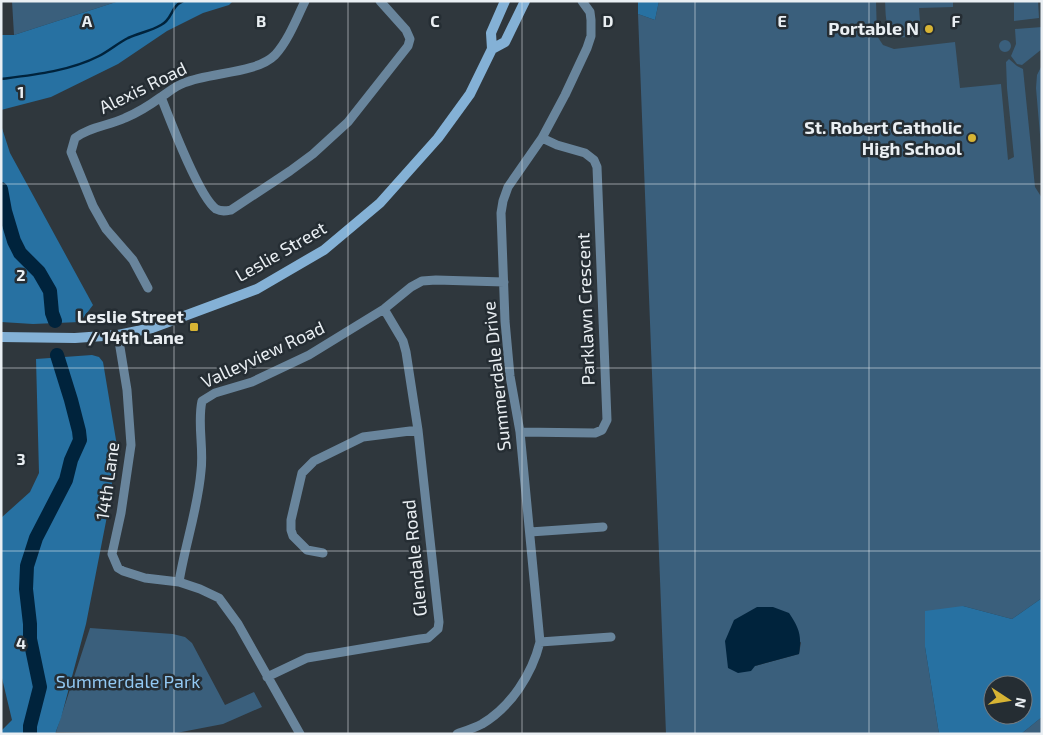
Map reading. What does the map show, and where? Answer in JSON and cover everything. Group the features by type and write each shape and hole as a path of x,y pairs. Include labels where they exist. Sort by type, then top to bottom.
{"main road":[{"name":"Leslie Street","path":"1,337 75,338 118,335 152,328 257,288 324,250 380,202 438,138 470,94 492,49 491,33 505,1"},
{"name":"Leslie Street","path":"492,49 505,42 525,1"}],"street":[{"name":"Alexis Road","path":"148,288 133,260 106,229 93,206 72,152 75,138 81,133 123,119 172,89 197,78 251,67 266,61 283,44 305,1"},
{"path":"161,97 175,134 205,195 215,208 225,212 231,210 313,154 348,122 408,46 409,34 380,1"},
{"name":"Summerdale Drive","path":"456,734 481,725 501,709 531,668 540,642 520,432 510,376 501,213 508,187 542,138 565,96 591,36 590,12 582,1"},
{"name":"Parklawn Crescent","path":"520,432 595,433 602,430 607,420 597,167 594,160 585,153 557,145 542,138"},
{"name":"Valleyview Road","path":"179,582 202,468 200,412 202,401 214,393 252,382 301,359 384,309 411,287 427,280 504,282"},
{"name":"Glendale Road","path":"267,677 307,658 428,638 438,629 439,622 418,430 403,341 384,309"},
{"name":"14th Lane","path":"118,335 127,390 131,445 122,513 112,554 118,568 123,571 146,578 179,582"},
{"path":"323,553 307,550 293,536 291,530 290,520 302,473 314,461 363,437 418,430"},
{"path":"530,532 603,527"},
{"path":"179,582 219,598 234,618 300,734"},
{"path":"540,642 611,637"}],"shaded area":[{"path":"119,1 233,1 229,5 203,13 167,31 118,64 51,97 1,110 1,35 14,35"},
{"path":"638,1 659,1 655,20 638,14"},
{"name":"St. Robert Catholic High School","path":"872,1 1042,1 1042,229 872,46"},
{"path":"1,125 10,153 93,305 80,322 33,324 1,322"},
{"path":"92,355 99,357 103,362 117,446 109,506 86,624 55,734 1,734 1,731 12,720 1,674 1,518 30,492 39,473 36,359"},
{"path":"1042,598 1042,717 1033,724 1033,675 983,675 983,725 1032,725 1021,734 939,734 925,647 925,611 963,606 1012,619"},
{"path":"757,607 773,607 789,613 799,632 799,654 755,666 751,671 738,673 728,668 725,641 734,620"}],"green space":[{"path":"12,1 119,1 14,35"},
{"path":"659,1 876,1 877,36 883,45 894,49 955,42 960,88 1001,84 1008,160 1014,157 1006,62 1009,59 1023,69 1035,187 1042,198 1042,598 1012,619 963,606 925,647 939,734 666,734 638,14 655,20","holes":["801,642 799,654 755,666"]},
{"path":"885,1 957,1 953,2 953,7 919,8 921,35 900,37 891,32 888,27"},
{"path":"1014,1 1038,1 1039,18 1014,21"},
{"path":"1042,27 1042,49 1022,65 1017,64 1011,56 1016,44 1015,29"},
{"path":"1005,40 1011,46 1005,52 999,46"},
{"path":"1042,65 1042,158 1036,88 1037,75"},
{"name":"Summerdale Park","path":"90,628 173,634 185,637 192,643 225,705 254,692 262,707 223,724 171,734 56,732"},
{"path":"1042,717 1042,734 1021,734 1033,725"}],"waterway":[{"path":"1,79 51,72 88,61 128,38 161,25 168,20 176,6 183,1"},
{"path":"1,189 14,241 20,253 39,272 50,291 52,313 55,321"},
{"path":"30,734 30,726 40,687 30,639 26,589 27,566 36,538 66,480 71,460 80,440 71,400 57,355"}],"place":[{"name":"Portable N","path":"929,29"},
{"name":"St. Robert Catholic High School","path":"972,138"},
{"name":"Leslie Street / 14th Lane","path":"194,327"}]}
